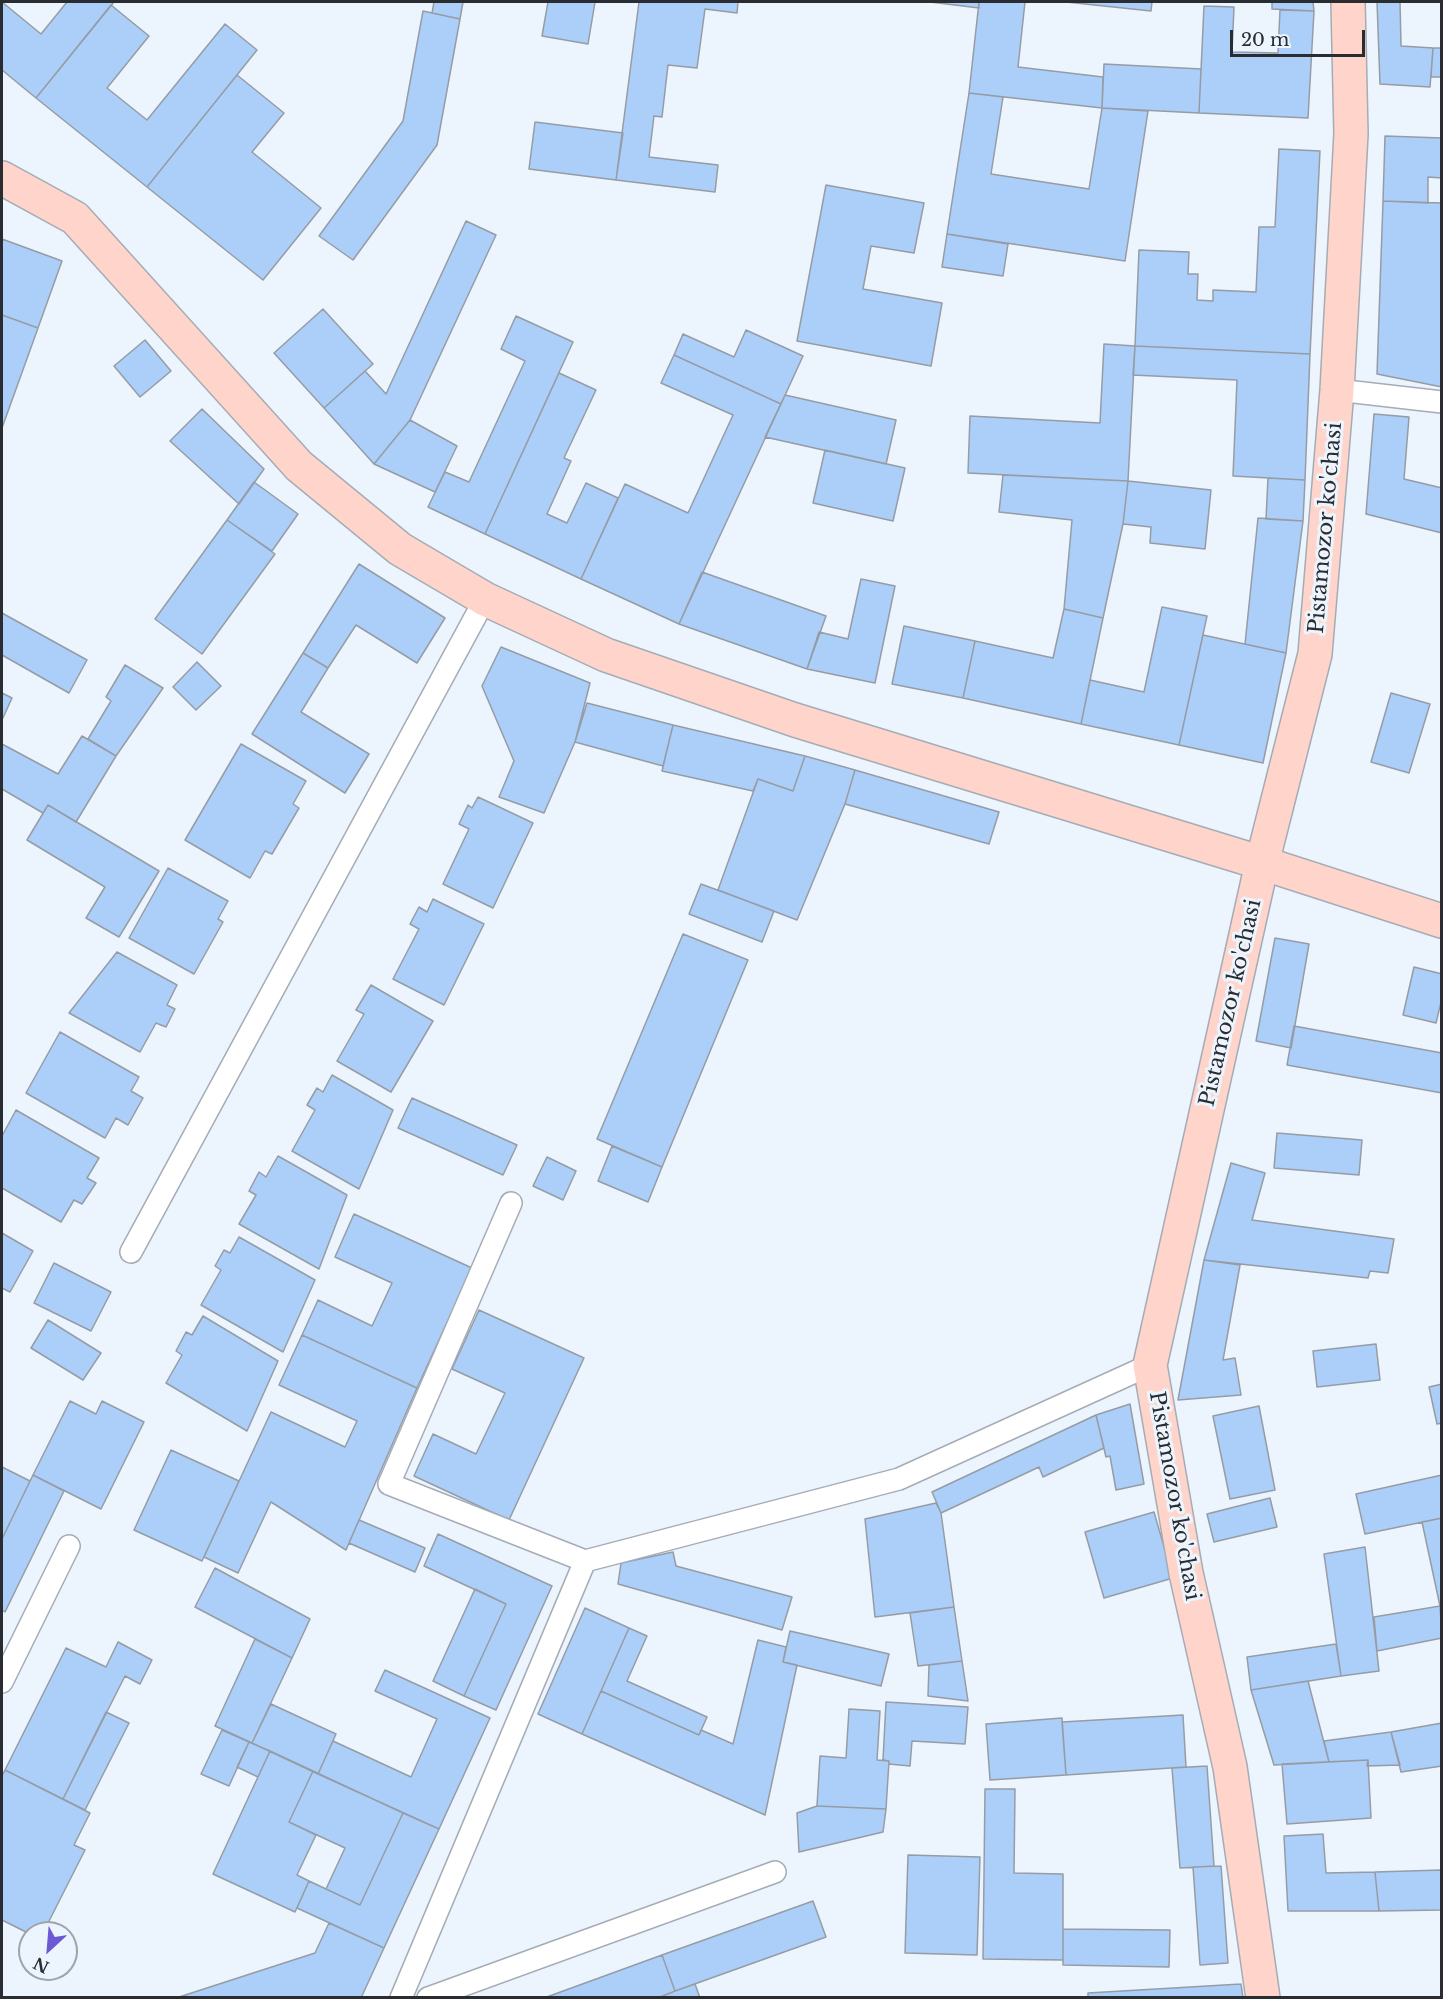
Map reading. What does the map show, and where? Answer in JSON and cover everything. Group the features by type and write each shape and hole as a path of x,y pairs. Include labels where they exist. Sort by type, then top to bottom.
{"street":[{"name":"Pistamozor ko'chasi","path":"1263,1998 1230,1767 1186,1573 1150,1365 1262,862 1315,654 1336,390 1351,134 1348,2"},
{"path":"2,178 75,218 299,466 400,549 485,599 606,655 784,716 1262,862 1442,921"}],"lane":[{"path":"1336,390 1442,402"},
{"path":"131,1252 485,599"},
{"path":"511,1203 389,1484 585,1561 899,1479 1150,1365"},
{"path":"2,1682 69,1546"},
{"path":"401,1998 585,1561"},
{"path":"428,1998 775,1872"}],"building":[{"path":"2,2 41,34 67,2 114,2 36,98 2,70"},
{"path":"434,2 463,2 460,19 432,13"},
{"path":"548,2 595,2 588,44 542,36"},
{"path":"639,2 738,2 737,13 705,9 697,68 668,65 662,117 654,116 649,157 718,165 715,192 616,180"},
{"path":"930,2 979,2 979,8"},
{"path":"979,2 1025,2 1018,67 1103,77 1102,108 969,93"},
{"path":"1066,2 1152,2 1151,11"},
{"path":"1272,2 1313,2 1314,11 1272,9"},
{"path":"1377,2 1400,2 1401,46 1433,48 1430,87 1380,84"},
{"path":"111,5 149,36 107,88 147,120 225,24 257,50 147,187 36,98"},
{"path":"1204,6 1234,7 1232,52 1278,53 1280,10 1314,11 1308,118 1199,113"},
{"path":"423,11 460,19 437,145 353,260 319,236 403,121"},
{"path":"1433,48 1442,48 1442,77 1431,77"},
{"path":"1104,64 1201,69 1199,113 1102,108"},
{"path":"237,75 284,113 252,152 321,208 263,280 147,187"},
{"path":"969,93 1003,97 991,174 1089,189 1102,108 1148,111 1125,261 947,234"},
{"path":"535,122 623,133 616,180 529,169"},
{"path":"1385,136 1442,138 1442,178 1428,177 1428,203 1383,201"},
{"path":"1279,149 1320,151 1310,354 1135,346 1139,250 1189,252 1188,274 1198,274 1197,300 1213,301 1213,290 1256,292 1259,227 1275,227"},
{"path":"826,185 924,203 914,253 871,246 863,289 942,303 931,366 797,341"},
{"path":"1383,201 1442,203 1442,387 1377,374"},
{"path":"466,221 496,235 410,420 374,464 324,408 365,371 386,394"},
{"path":"947,234 1008,244 1003,276 942,267"},
{"path":"2,239 62,261 38,328 2,315"},
{"path":"323,309 373,364 324,408 274,353"},
{"path":"2,315 38,328 2,428"},
{"path":"516,316 573,342 485,534 428,507 445,472 469,482 525,361 501,349"},
{"path":"746,330 803,356 781,404 674,355 683,334 734,357"},
{"path":"145,340 171,371 140,397 114,366"},
{"path":"1104,344 1135,346 1128,481 968,473 970,416 1100,423"},
{"path":"1135,346 1310,354 1305,480 1233,476 1237,380 1133,375"},
{"path":"674,355 781,404 679,624 581,579 625,484 688,513 733,415 661,383"},
{"path":"559,373 596,390 564,458 571,461 547,514 567,523 586,483 618,498 581,579 485,534"},
{"path":"785,395 896,420 886,464 765,437"},
{"path":"202,409 264,469 239,504 170,441"},
{"path":"1374,414 1409,417 1404,479 1442,488 1442,533 1366,514"},
{"path":"410,420 457,446 435,492 374,464"},
{"path":"825,450 905,468 893,521 813,503"},
{"path":"1003,475 1128,481 1123,524 1103,618 1064,609 1072,520 999,512"},
{"path":"1268,478 1305,480 1303,521 1266,519"},
{"path":"1128,481 1211,490 1205,549 1150,543 1151,527 1123,524"},
{"path":"254,482 298,514 272,551 227,520"},
{"path":"1258,518 1303,521 1286,653 1245,644"},
{"path":"227,520 275,554 202,654 155,619"},
{"path":"359,564 445,618 417,663 356,625 328,668 303,653"},
{"path":"702,572 826,616 807,669 679,624"},
{"path":"861,579 895,586 875,683 807,669 819,632 848,639"},
{"path":"1162,607 1207,616 1179,745 1081,724 1090,680 1144,692"},
{"path":"1064,609 1103,618 1081,724 963,698 975,641 1053,658"},
{"path":"2,613 87,660 69,693 2,655"},
{"path":"904,626 975,641 963,698 892,684"},
{"path":"1203,635 1286,653 1263,763 1179,745"},
{"path":"501,647 590,683 575,742 544,813 499,797 514,761 482,686"},
{"path":"303,653 328,668 301,712 369,754 345,793 252,734"},
{"path":"197,662 221,686 196,710 173,687"},
{"path":"125,665 163,688 116,756 88,739 111,701 106,697"},
{"path":"2,693 12,698 2,720"},
{"path":"1391,693 1430,704 1409,773 1371,762"},
{"path":"587,703 673,725 663,766 575,742"},
{"path":"673,725 805,756 793,791 758,779 753,791 662,771"},
{"path":"82,736 116,756 76,822 48,805 43,813 2,789 2,744 58,774"},
{"path":"241,744 306,781 293,804 299,808 272,854 265,851 250,878 185,840"},
{"path":"805,756 855,770 845,804 797,920 718,890 758,779 793,791"},
{"path":"855,770 999,812 989,844 845,804"},
{"path":"478,797 533,823 493,908 443,884 469,829 459,824 468,805 472,808"},
{"path":"48,805 159,871 119,937 86,918 105,887 27,840"},
{"path":"168,868 228,901 218,919 223,922 194,974 129,938"},
{"path":"701,884 774,911 762,942 689,914"},
{"path":"433,899 484,924 444,1005 393,979 419,929 410,924 419,907 427,912"},
{"path":"683,934 748,960 662,1167 597,1139"},
{"path":"1275,938 1309,944 1291,1048 1256,1041"},
{"path":"117,952 177,985 167,1005 175,1009 166,1027 156,1023 140,1052 69,1013"},
{"path":"1414,967 1442,974 1442,998 1436,1023 1403,1015"},
{"path":"371,985 433,1021 391,1092 337,1061 364,1014 356,1010"},
{"path":"1294,1026 1442,1053 1442,1093 1287,1065"},
{"path":"60,1032 139,1077 131,1091 143,1098 128,1125 116,1118 105,1138 26,1093"},
{"path":"332,1075 393,1110 359,1189 292,1151 315,1110 307,1105 317,1088 323,1092"},
{"path":"412,1098 517,1145 503,1175 398,1128"},
{"path":"16,1110 99,1158 87,1178 96,1183 82,1204 74,1200 61,1222 2,1188 2,1136"},
{"path":"1277,1133 1362,1140 1359,1175 1274,1168"},
{"path":"612,1146 662,1167 648,1202 598,1181"},
{"path":"278,1156 347,1195 319,1269 239,1224 256,1195 249,1191 259,1172 266,1177"},
{"path":"547,1157 576,1171 563,1200 533,1186"},
{"path":"1231,1163 1265,1173 1252,1220 1394,1239 1388,1273 1370,1271 1368,1278 1204,1260"},
{"path":"354,1214 472,1268 417,1388 302,1335 318,1300 372,1326 392,1283 335,1257"},
{"path":"2,1233 33,1251 10,1292 2,1288"},
{"path":"239,1237 315,1280 283,1352 201,1305 221,1270 215,1266 224,1250 230,1253"},
{"path":"1204,1260 1240,1265 1223,1360 1235,1358 1241,1395 1178,1400"},
{"path":"54,1263 111,1292 91,1331 34,1303"},
{"path":"479,1310 584,1358 509,1520 414,1476 433,1434 476,1454 505,1393 452,1369"},
{"path":"203,1316 278,1361 247,1431 166,1383 182,1355 176,1351 186,1332 192,1335"},
{"path":"48,1320 101,1353 83,1380 31,1348"},
{"path":"302,1335 417,1388 346,1550 271,1502 238,1573 204,1557 271,1412 345,1447 357,1421 279,1385"},
{"path":"1376,1344 1380,1380 1317,1387 1313,1351"},
{"path":"1442,1384 1442,1423 1437,1424 1429,1387"},
{"path":"70,1401 96,1414 102,1401 144,1422 101,1509 33,1475"},
{"path":"1130,1404 1144,1484 1116,1490 1110,1456 1106,1457 1096,1415"},
{"path":"1259,1406 1275,1490 1230,1499 1213,1416"},
{"path":"1096,1415 1104,1448 1043,1477 1039,1467 941,1513 932,1492"},
{"path":"171,1450 239,1481 202,1561 134,1530"},
{"path":"2,1467 30,1481 2,1539"},
{"path":"33,1475 64,1491 5,1612 2,1610 2,1539"},
{"path":"1442,1475 1442,1518 1365,1534 1356,1494"},
{"path":"1270,1498 1277,1527 1214,1542 1207,1514"},
{"path":"936,1503 941,1513 954,1607 875,1617 865,1519"},
{"path":"1154,1512 1173,1578 1104,1598 1085,1532"},
{"path":"1442,1518 1442,1606 1440,1606 1422,1522"},
{"path":"359,1520 425,1548 415,1572 349,1543"},
{"path":"438,1534 552,1586 496,1710 464,1696 506,1604 424,1566"},
{"path":"1365,1547 1379,1671 1341,1676 1324,1554"},
{"path":"673,1552 676,1566 792,1597 782,1630 618,1584 621,1563"},
{"path":"215,1568 310,1619 292,1658 195,1607"},
{"path":"475,1589 506,1604 464,1696 433,1681"},
{"path":"1440,1606 1442,1638 1377,1651 1374,1617"},
{"path":"954,1607 962,1661 918,1666 910,1613"},
{"path":"585,1608 629,1628 582,1734 538,1714"},
{"path":"629,1628 647,1636 627,1681 707,1717 699,1735 601,1691"},
{"path":"790,1631 889,1654 881,1686 783,1662"},
{"path":"255,1639 292,1658 252,1743 215,1726"},
{"path":"758,1640 786,1647 783,1662 797,1665 765,1815 582,1734 601,1691 699,1735 701,1730 733,1744"},
{"path":"118,1642 152,1660 140,1684 125,1676 63,1799 5,1770 66,1648 106,1667"},
{"path":"1336,1644 1341,1676 1251,1690 1247,1657"},
{"path":"962,1661 968,1701 928,1696 929,1665"},
{"path":"385,1670 490,1718 439,1829 318,1774 333,1741 411,1777 437,1719 375,1691"},
{"path":"1308,1681 1329,1762 1274,1765 1251,1690"},
{"path":"886,1702 968,1707 965,1744 912,1741 910,1766 889,1764 889,1761 883,1760"},
{"path":"271,1704 336,1734 318,1774 252,1743"},
{"path":"849,1709 880,1711 877,1760 889,1761 886,1809 817,1806 820,1756 846,1758"},
{"path":"106,1712 129,1723 85,1810 63,1799"},
{"path":"1183,1715 1186,1767 1066,1775 1062,1722"},
{"path":"1062,1718 1066,1775 990,1780 986,1724"},
{"path":"1442,1723 1442,1766 1401,1772 1391,1732"},
{"path":"222,1730 249,1742 229,1786 201,1774"},
{"path":"1391,1732 1400,1765 1367,1766 1368,1760 1329,1762 1324,1741"},
{"path":"249,1742 270,1751 258,1777 237,1767"},
{"path":"270,1751 313,1771 289,1822 316,1835 297,1875 309,1881 295,1912 213,1874"},
{"path":"1368,1760 1371,1818 1287,1824 1282,1764"},
{"path":"1207,1766 1214,1866 1180,1868 1172,1768"},
{"path":"5,1770 90,1813 74,1845 85,1850 49,1921 18,1921 18,1928 2,1920 2,1776"},
{"path":"313,1771 403,1813 360,1905 326,1889 345,1848 289,1822"},
{"path":"985,1789 1015,1789 1014,1873 1063,1874 1063,1960 983,1959"},
{"path":"817,1806 886,1809 883,1832 799,1852 797,1813"},
{"path":"403,1813 439,1829 384,1948 297,1908 309,1881 360,1905"},
{"path":"1323,1834 1326,1873 1375,1872 1379,1911 1288,1911 1284,1836"},
{"path":"908,1855 980,1857 977,1955 905,1953"},
{"path":"1221,1866 1228,1963 1200,1965 1193,1867"},
{"path":"1442,1870 1442,1910 1379,1911 1375,1872"},
{"path":"813,1901 826,1937 675,1991 662,1955"},
{"path":"329,1923 384,1948 361,1998 176,1998 315,1953"},
{"path":"1063,1929 1170,1930 1169,1967 1063,1965"},
{"path":"662,1955 675,1991 658,1998 544,1998"},
{"path":"695,1984 700,1998 658,1998 675,1991"},
{"path":"1241,1984 1243,1998 1088,1998 1088,1993"}]}
